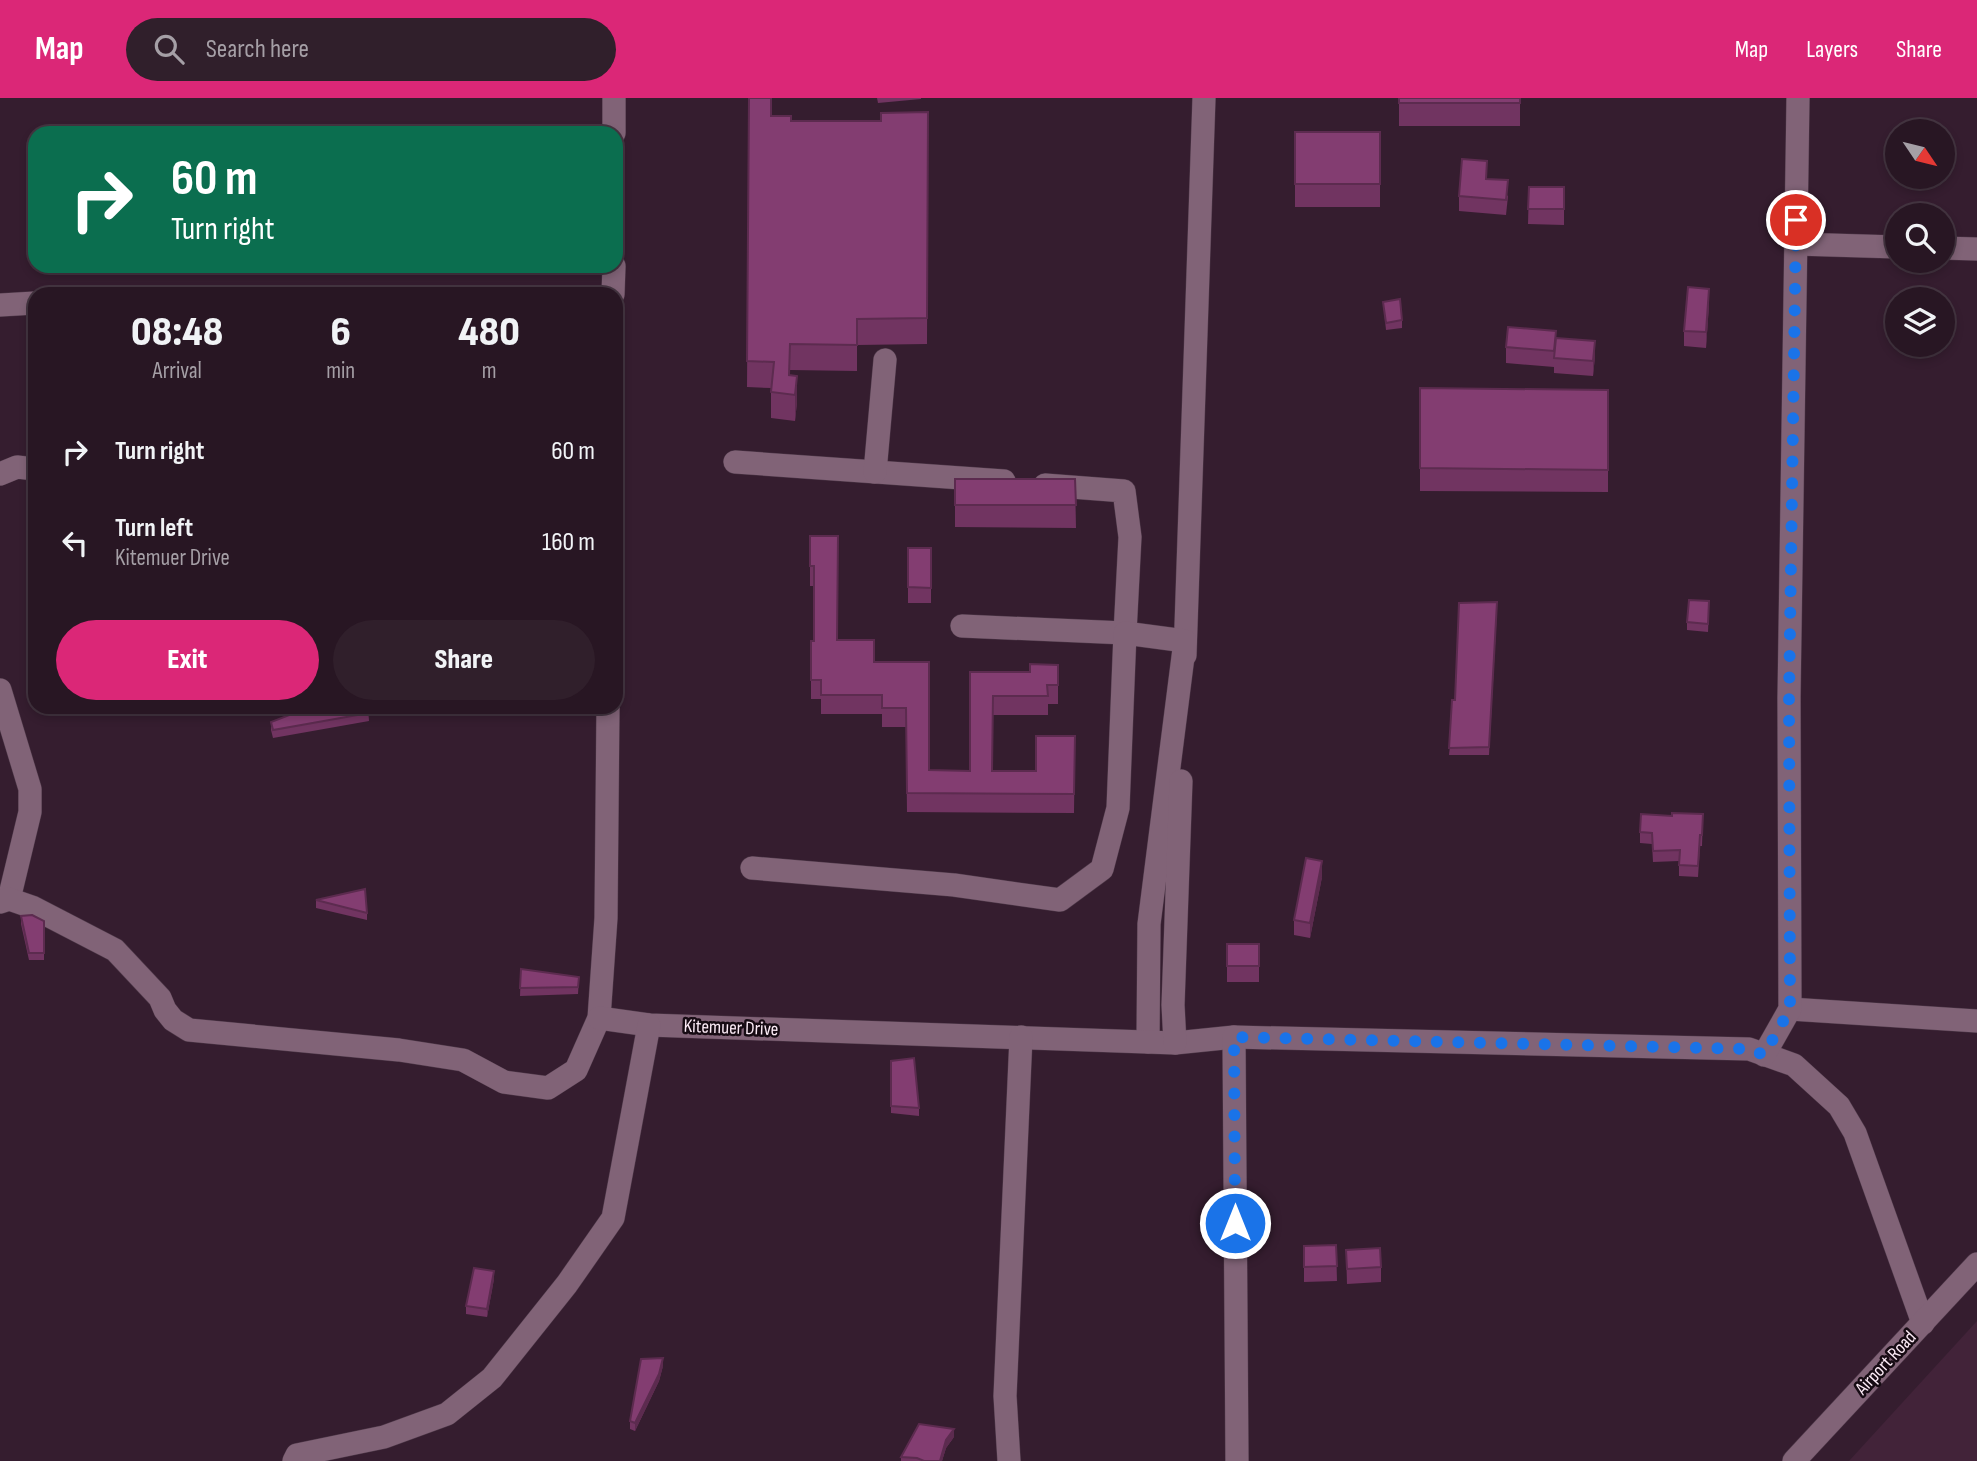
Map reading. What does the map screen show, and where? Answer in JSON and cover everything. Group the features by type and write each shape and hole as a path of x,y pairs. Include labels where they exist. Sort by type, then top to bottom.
{"street":[{"path":"614,98 614,126"},
{"path":"1175,1043 1173,1005 1204,98"},
{"path":"1764,1055 1790,1009 1789,698 1798,98"},
{"path":"1796,244 1885,247"},
{"path":"1955,248 1977,249"},
{"path":"0,305 28,303"},
{"path":"875,472 885,360"},
{"path":"735,462 1124,491 1130,537 1118,808 1102,869 1060,900 954,885 752,868"},
{"path":"0,474 17,467 28,468"},
{"path":"962,626 1125,633 1185,642"},
{"path":"1149,1042 1149,924 1185,642"},
{"path":"0,690 30,789 30,812 4,901 32,907 115,950 160,998 173,1020 190,1030 399,1050 463,1060 504,1082 548,1088 576,1070 599,1018 606,918 608,714"},
{"path":"1790,1009 1977,1021"},
{"name":"Kitemuer Drive","path":"599,1018 649,1025 1175,1043 1234,1037 1749,1049 1794,1065 1839,1106 1855,1133 1923,1323"},
{"path":"293,1461 297,1455 384,1437 447,1414 492,1378 566,1284 613,1218 649,1025"},
{"path":"1009,1461 1005,1396 1021,1037"},
{"path":"1234,1037 1237,1461"},
{"name":"Airport Road","path":"1794,1461 1977,1264"}],"shaded area":[{"path":"1977,1321 1977,1461 1849,1461"}],"building":[{"path":"749,98 771,98 771,116 791,116 791,121 881,121 881,113 928,112 927,318 857,319 857,345 790,344 789,375 797,376 795,395 771,392 774,362 747,361"},
{"path":"1399,98 1520,98 1520,103 1399,103"},
{"path":"1295,132 1380,132 1380,184 1295,184"},
{"path":"1462,159 1487,161 1486,179 1508,180 1506,200 1459,196"},
{"path":"1529,187 1564,187 1564,209 1528,209"},
{"path":"1688,287 1709,289 1706,332 1684,331"},
{"path":"1400,299 1402,320 1386,323 1383,302"},
{"path":"1508,327 1556,331 1554,351 1506,347"},
{"path":"1556,338 1595,341 1593,361 1554,358"},
{"path":"1420,388 1608,390 1608,470 1420,468"},
{"path":"955,479 1075,479 1076,505 955,505"},
{"path":"810,536 838,536 837,640 874,640 874,662 929,662 929,770 970,771 970,672 1030,672 1030,664 1058,665 1058,685 1047,685 1048,696 993,696 992,771 1036,771 1036,736 1075,736 1074,794 907,793 906,708 882,708 882,695 821,695 821,680 811,680 814,566 810,566"},
{"path":"908,548 931,548 931,588 908,587"},
{"path":"1689,600 1709,601 1708,624 1687,622"},
{"path":"1497,602 1489,747 1449,748 1452,700 1455,700 1459,603"},
{"path":"292,714 363,714 273,730 271,722"},
{"path":"1672,813 1703,814 1698,866 1679,865 1680,850 1653,851 1652,833 1640,832 1641,814 1672,816"},
{"path":"1306,858 1322,861 1310,923 1294,920"},
{"path":"365,889 367,913 316,900"},
{"path":"32,915 44,921 44,953 29,953 21,916"},
{"path":"1227,944 1259,944 1259,966 1227,966"},
{"path":"521,969 579,977 578,987 520,988"},
{"path":"914,1058 919,1108 891,1106 891,1061"},
{"path":"1336,1245 1337,1266 1304,1267 1304,1246"},
{"path":"1380,1248 1381,1267 1347,1269 1346,1250"},
{"path":"474,1268 494,1271 487,1309 466,1306"},
{"path":"663,1358 659,1374 635,1423 630,1421 641,1359"},
{"path":"919,1424 954,1429 946,1440 940,1461 901,1457"}],"route":[{"path":"1235,1223 1234,1037 1749,1049 1764,1055 1790,1009 1789,698 1796,220"}]}
